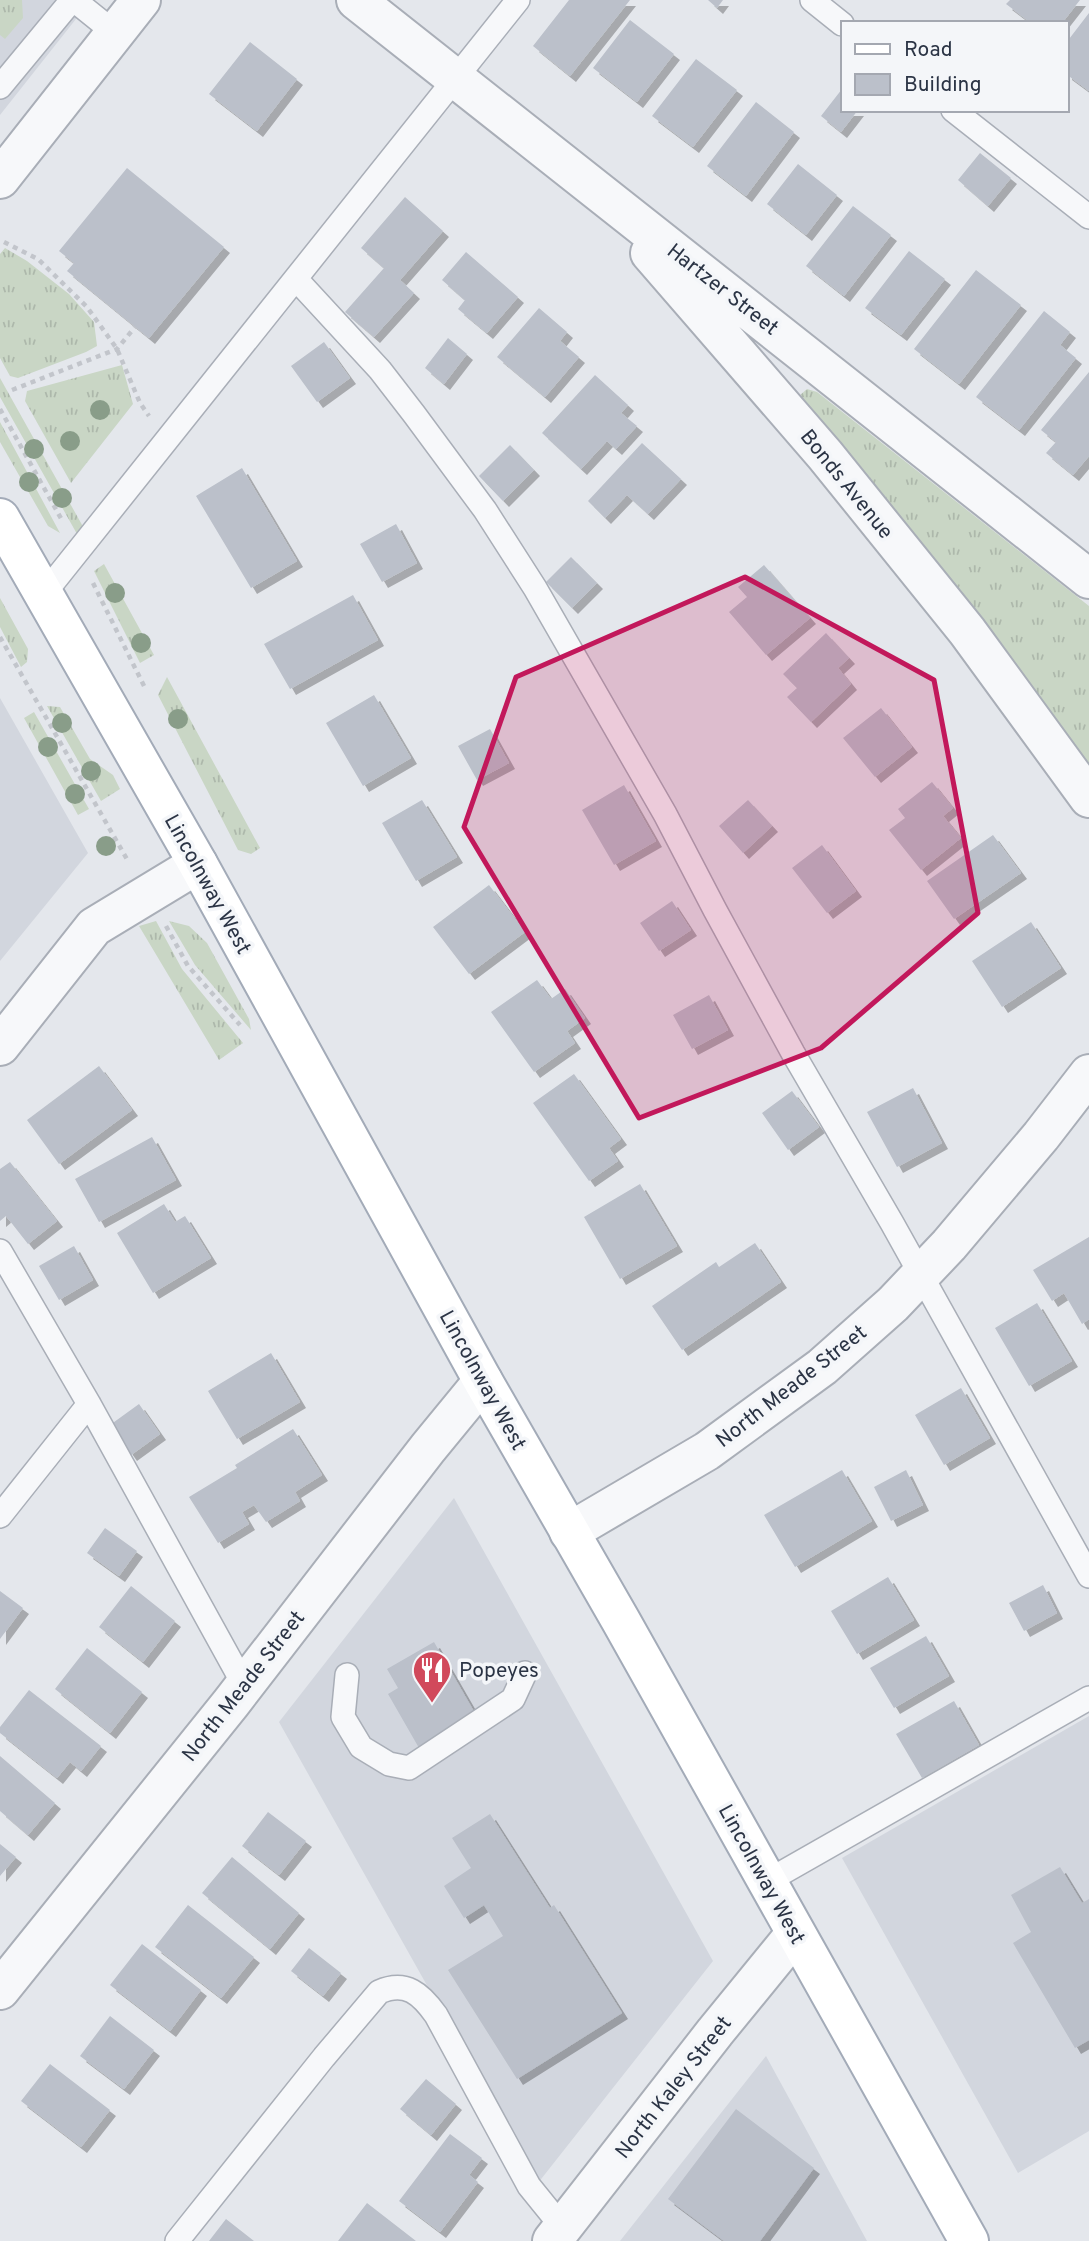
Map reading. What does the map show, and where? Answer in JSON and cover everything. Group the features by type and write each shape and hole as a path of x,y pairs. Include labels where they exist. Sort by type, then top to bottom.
{"main road":[{"name":"Lincolnway West","path":"0,517 198,864 483,1381 969,2241"}],"street":[{"name":"Hartzer Street","path":"356,0 1089,579"},
{"path":"0,180 132,9"},
{"name":"Bonds Avenue","path":"589,183 842,476 967,631 1089,799"},
{"path":"0,1046 94,927 198,864"},
{"name":"North Meade Street","path":"569,1532 707,1451 822,1367 893,1304 921,1275 1041,1136 1089,1074"},
{"name":"North Meade Street","path":"0,1990 483,1381"},
{"name":"North Kaley Street","path":"554,2238 795,1934"}],"lane":[{"path":"0,87 73,0 132,9"},
{"path":"43,595 518,0"},
{"path":"812,0 841,23"},
{"path":"956,112 1089,216"},
{"path":"296,279 380,370 485,510 535,588 665,814 793,1053 1089,1576"},
{"path":"0,1251 89,1404 244,1685"},
{"path":"0,1516 89,1404"},
{"path":"347,1675 343,1717 361,1747 389,1764 409,1768 513,1699 525,1673"},
{"path":"766,1882 1089,1698"},
{"path":"177,2241 324,2057 379,1992 391,1987 414,1991 424,1998 436,2015 529,2186 554,2238"}],"path":[{"path":"4,242 38,259 87,306 117,349 140,403 166,442"},
{"path":"12,390 117,349 135,327"},
{"path":"0,409 63,523"},
{"path":"0,637 132,869"},
{"path":"161,919 188,966 241,1027"}],"highlighted area":[{"path":"745,577 934,680 978,913 821,1048 639,1118 464,827 516,677"}],"shaded area":[{"path":"0,0 91,0 0,115"},
{"path":"0,698 88,853 0,961"},
{"path":"454,1498 713,1961 538,2183 279,1722"},
{"path":"1089,1716 1089,2131 1018,2173 842,1858"},
{"path":"766,2056 867,2241 620,2241"}],"green space":[{"path":"0,0 22,0 23,18 5,39 0,35"},
{"path":"5,248 27,261 69,294 94,322 97,346 18,378 10,376 0,358 0,254"},
{"path":"122,365 133,404 71,483 25,401 27,391"},
{"path":"0,378 86,532 77,534 0,397"},
{"path":"807,389 817,392 1089,606 1089,777 799,396"},
{"path":"0,422 60,533 48,526 0,442"},
{"path":"104,564 154,655 140,663 94,571"},
{"path":"0,598 28,649 27,662 21,667 0,627"},
{"path":"167,677 260,848 251,854 238,850 158,695"},
{"path":"47,706 60,707 90,759 113,775 120,789 101,801"},
{"path":"34,712 89,809 78,815 24,718"},
{"path":"156,921 182,969 243,1043 219,1060 139,926"},
{"path":"169,921 189,926 207,943 249,1019 251,1030 195,965"}],"building":[{"path":"569,0 630,0 570,76 533,46"},
{"path":"708,0 723,0 717,8"},
{"path":"1010,0 1080,0 1064,21 1028,21 1006,4"},
{"path":"1089,13 1089,91 1068,75 1068,40"},
{"path":"630,20 674,54 637,102 593,68"},
{"path":"250,42 297,79 257,131 209,94"},
{"path":"696,59 737,90 693,147 652,116"},
{"path":"841,90 841,112 856,112 841,132 821,116"},
{"path":"756,102 794,132 746,196 707,166"},
{"path":"980,153 1011,178 988,206 958,180"},
{"path":"798,164 837,195 806,235 767,204"},
{"path":"127,168 224,247 149,338 67,271 74,263 59,251"},
{"path":"405,197 443,231 400,280 414,293 374,337 345,312 384,268 361,248"},
{"path":"853,206 891,235 844,296 806,266"},
{"path":"909,251 945,279 901,335 865,308"},
{"path":"466,252 518,297 487,333 458,309 465,300 442,280"},
{"path":"976,270 1021,305 959,384 914,349"},
{"path":"539,308 567,332 560,341 579,357 545,397 497,357"},
{"path":"1044,311 1070,332 1060,345 1076,358 1019,430 976,397"},
{"path":"448,338 467,354 444,384 425,368"},
{"path":"324,342 350,378 317,402 291,366"},
{"path":"1089,372 1089,456 1073,475 1046,453 1056,442 1041,430"},
{"path":"595,375 628,405 621,413 637,426 616,449 607,441 581,469 542,433"},
{"path":"642,443 681,479 648,514 627,495 605,518 588,501"},
{"path":"510,445 534,470 503,501 479,476"},
{"path":"242,468 297,561 251,588 196,496"},
{"path":"396,524 417,563 382,582 360,544"},
{"path":"571,557 597,583 572,608 546,582"},
{"path":"764,565 810,618 766,655 729,612 747,597 738,587"},
{"path":"353,595 378,640 290,689 264,644"},
{"path":"826,633 849,658 838,668 851,684 811,722 787,697 797,688 783,674"},
{"path":"374,695 411,758 363,786 326,723"},
{"path":"881,708 912,747 875,777 843,738"},
{"path":"490,729 509,763 477,780 458,746"},
{"path":"932,782 953,808 943,816 961,838 921,870 889,830 905,818 898,809"},
{"path":"624,785 656,841 614,865 582,810"},
{"path":"422,800 457,857 416,881 382,823"},
{"path":"748,800 772,826 743,853 719,826"},
{"path":"993,835 1021,873 954,919 927,881"},
{"path":"822,845 856,891 827,913 792,868"},
{"path":"489,885 525,932 469,974 433,927"},
{"path":"672,901 691,930 659,951 640,923"},
{"path":"1031,922 1061,968 1002,1007 972,961"},
{"path":"537,980 551,999 565,989 585,1018 567,1031 575,1043 534,1072 491,1012"},
{"path":"709,995 728,1030 692,1049 673,1015"},
{"path":"99,1066 132,1110 59,1164 27,1120"},
{"path":"574,1074 621,1139 609,1148 618,1161 589,1181 533,1103"},
{"path":"913,1088 942,1143 897,1167 867,1112"},
{"path":"792,1091 819,1127 788,1150 762,1113"},
{"path":"152,1137 176,1180 99,1222 75,1179"},
{"path":"10,1162 57,1221 28,1244 6,1216 0,1221 0,1169"},
{"path":"640,1184 677,1246 620,1279 584,1217"},
{"path":"164,1204 175,1222 185,1216 211,1258 153,1293 117,1233"},
{"path":"1089,1237 1089,1319 1082,1324 1064,1293 1052,1301 1033,1270"},
{"path":"755,1243 781,1282 682,1350 652,1306 716,1262 719,1267"},
{"path":"74,1246 93,1280 59,1300 39,1266"},
{"path":"1037,1303 1072,1361 1029,1386 995,1328"},
{"path":"271,1353 300,1402 237,1439 208,1391"},
{"path":"961,1388 990,1438 944,1465 915,1415"},
{"path":"139,1404 160,1434 131,1455 110,1425"},
{"path":"293,1429 322,1475 295,1492 300,1501 266,1522 254,1505 242,1512 249,1524 218,1543 189,1497"},
{"path":"842,1470 872,1521 795,1567 764,1515"},
{"path":"906,1470 923,1505 891,1521 874,1487"},
{"path":"105,1528 137,1551 119,1576 87,1553"},
{"path":"888,1577 914,1620 857,1654 831,1611"},
{"path":"1043,1585 1057,1613 1024,1631 1009,1603"},
{"path":"131,1586 175,1621 143,1662 99,1627"},
{"path":"0,1591 23,1608 0,1639"},
{"path":"926,1636 949,1676 894,1708 870,1668"},
{"name":"Popeyes","path":"434,1642 476,1715 419,1748 388,1694 398,1688 387,1669"},
{"path":"87,1648 142,1692 110,1733 55,1689"},
{"path":"29,1690 101,1746 81,1771 70,1762 57,1778 0,1733 0,1727"},
{"path":"954,1701 979,1745 922,1778 896,1734"},
{"path":"0,1756 55,1803 28,1835 0,1811"},
{"path":"268,1812 306,1841 279,1875 242,1846"},
{"path":"490,1814 550,1908 554,1905 622,2013 517,2079 448,1970 503,1936 484,1905 464,1918 444,1886 471,1868 452,1838"},
{"path":"0,1844 16,1857 0,1876"},
{"path":"232,1857 299,1913 270,1949 202,1893"},
{"path":"1060,1867 1082,1903 1089,1899 1089,2040 1075,2048 1013,1943 1031,1932 1011,1895"},
{"path":"188,1905 254,1957 221,1998 155,1947"},
{"path":"142,1944 201,1990 170,2031 110,1985"},
{"path":"309,1948 341,1973 323,1996 291,1971"},
{"path":"110,2016 154,2050 124,2089 80,2056"},
{"path":"50,2064 110,2110 81,2147 21,2101"},
{"path":"426,2079 456,2104 431,2135 400,2109"},
{"path":"736,2109 814,2168 760,2241 724,2241 668,2199"},
{"path":"450,2134 482,2158 469,2175 478,2182 440,2232 399,2201"},
{"path":"367,2203 416,2241 338,2241"},
{"path":"226,2219 254,2241 209,2241"}],"place":[{"name":"Popeyes","path":"432,1704"}]}
